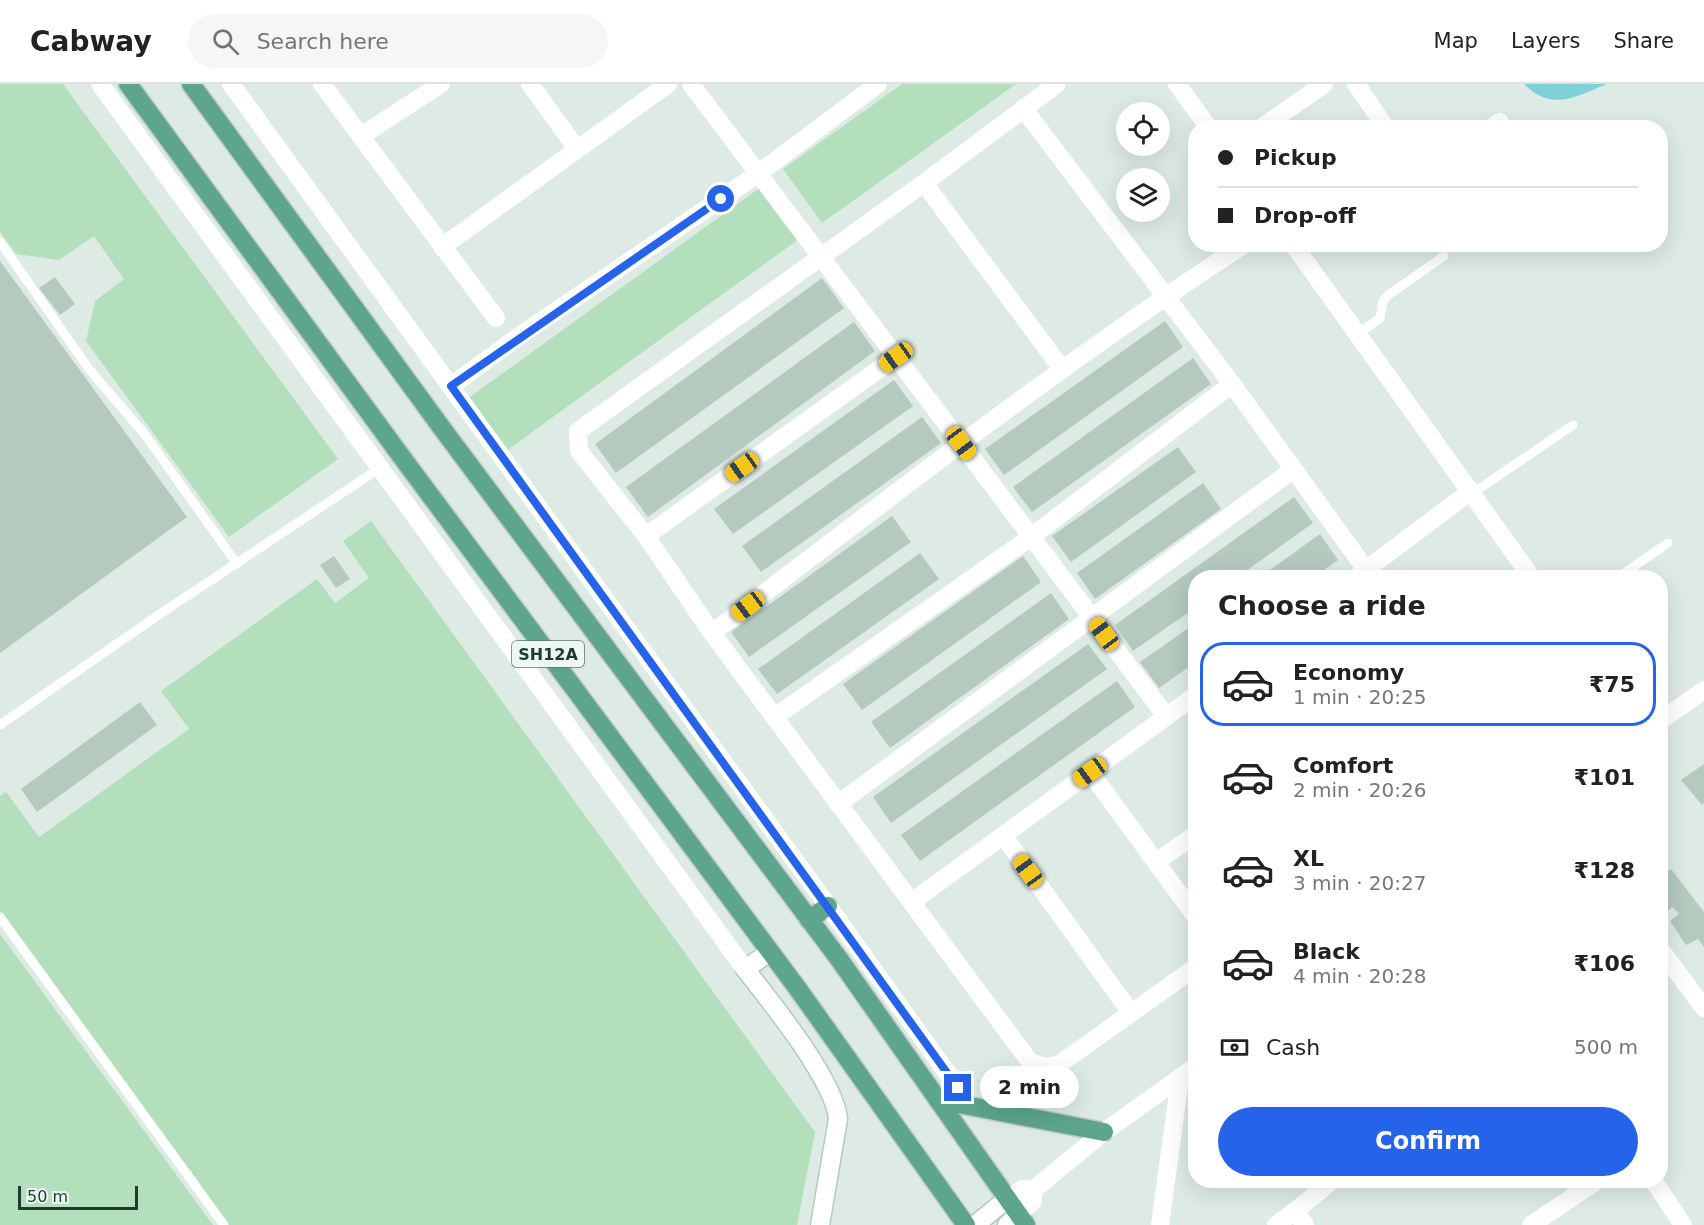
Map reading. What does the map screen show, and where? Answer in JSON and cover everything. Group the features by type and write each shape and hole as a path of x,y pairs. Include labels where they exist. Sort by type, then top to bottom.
{"main road":[{"name":"SH12A","path":"128,84 770,952 966,1225"},
{"name":"SH12A","path":"190,84 809,920 1007,1199 1017,1222"},
{"path":"809,920 828,906"},
{"path":"938,1100 1104,1132"}],"street":[{"path":"100,84 823,1079 837,1105 838,1119 820,1225"},
{"path":"231,84 958,1088"},
{"path":"322,84 496,318"},
{"path":"361,136 441,84"},
{"path":"530,84 577,149"},
{"path":"442,247 668,84"},
{"path":"691,84 1166,716"},
{"path":"451,386 759,173 878,84"},
{"path":"1056,84 924,183 579,430 579,451 645,536 712,633 776,716 838,804 913,901 1030,1062 1046,1067 1058,1065 1188,973"},
{"path":"1177,84 1203,120"},
{"path":"1272,120 1324,84"},
{"path":"1356,84 1381,120"},
{"path":"1023,108 1232,384 1294,470 1361,570"},
{"path":"924,183 1062,369"},
{"path":"712,633 1062,369 1233,252"},
{"path":"1299,252 1526,570"},
{"path":"645,536 896,357"},
{"path":"776,716 1031,537 1232,384"},
{"path":"838,804 1294,470"},
{"path":"1371,570 1472,492"},
{"path":"1668,715 1704,690"},
{"path":"913,901 1188,700"},
{"path":"1090,772 1188,906"},
{"path":"1003,836 1131,1013"},
{"path":"1156,862 1188,840"},
{"path":"745,969 770,952"},
{"path":"1668,960 1704,1008"},
{"path":"975,1225 1023,1189 1033,1190 1104,1132 1188,1072"},
{"path":"1160,1225 1180,1078"},
{"path":"1275,1225 1300,1218 1326,1188"},
{"path":"1531,1225 1586,1188"},
{"path":"1658,1188 1683,1225"},
{"path":"1017,1222 1033,1201 1033,1190"}],"lane":[{"path":"0,242 89,369 146,436 237,564"},
{"path":"1358,334 1380,318 1383,301 1387,296 1444,256"},
{"path":"1472,492 1573,426"},
{"path":"0,725 380,468"},
{"path":"1629,570 1668,543"},
{"path":"0,917 224,1225"}],"green space":[{"path":"0,84 63,84 338,459 229,537 86,341 95,301 124,279 94,236 59,260 16,254 0,232"},
{"path":"902,84 1016,84 822,223 783,169"},
{"path":"761,187 799,239 499,456 460,404"},
{"path":"371,521 815,1132 797,1225 222,1225 0,918 0,796 6,792 39,837 189,729 161,691 317,579 335,603 369,578 343,541"},
{"path":"0,934 213,1225 0,1225"}],"water":[{"path":"1524,84 1607,84 1574,97 1554,100 1534,93"}],"building":[{"path":"0,261 187,517 0,653"},
{"path":"55,277 75,304 60,315 39,288"},
{"path":"822,278 844,308 616,473 595,444"},
{"path":"1165,321 1183,347 1004,475 985,449"},
{"path":"854,322 875,351 648,517 626,487"},
{"path":"1193,358 1211,384 1032,512 1013,487"},
{"path":"894,380 913,406 733,534 714,509"},
{"path":"922,417 941,443 761,572 742,546"},
{"path":"1178,447 1196,472 1071,562 1052,536"},
{"path":"1203,483 1221,509 1095,599 1077,573"},
{"path":"1294,497 1313,523 1247,570 1192,570"},
{"path":"892,516 911,542 749,657 731,632"},
{"path":"1320,534 1338,560 1324,570 1270,570"},
{"path":"920,553 939,579 777,694 758,669"},
{"path":"334,556 350,579 336,588 320,565"},
{"path":"1023,556 1041,582 862,710 843,684"},
{"path":"1188,573 1188,613 1133,651 1115,625"},
{"path":"1051,593 1069,619 890,748 871,722"},
{"path":"1188,629 1188,668 1159,688 1140,662"},
{"path":"1088,644 1107,669 891,823 873,797"},
{"path":"1117,681 1135,707 920,861 901,835"},
{"path":"140,702 157,725 37,812 21,789"},
{"path":"1704,764 1704,803 1702,805 1681,780"},
{"path":"1671,869 1704,912 1704,947 1698,939 1686,945 1670,921 1679,914 1673,907 1668,910 1668,871"}],"route":[{"path":"721,199 515,339 451,386 958,1088"}]}
